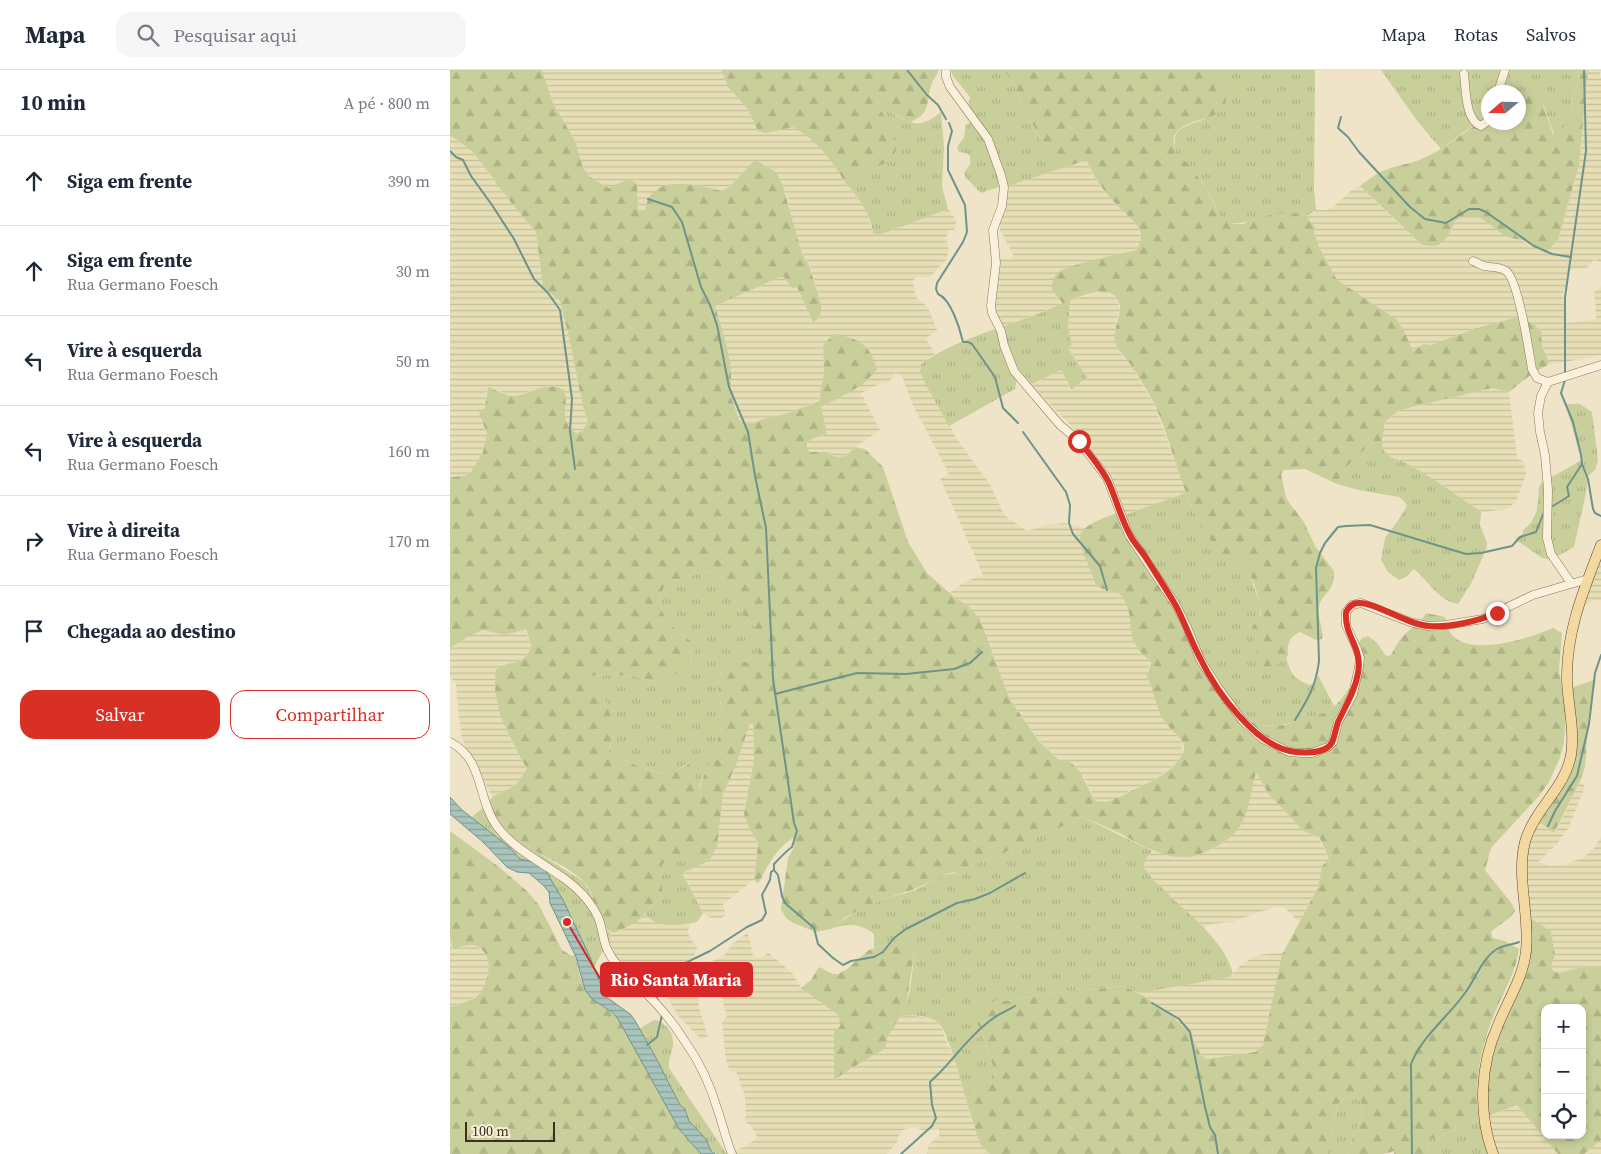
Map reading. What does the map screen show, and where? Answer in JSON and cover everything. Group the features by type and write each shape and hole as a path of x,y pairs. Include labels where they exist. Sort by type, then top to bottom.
{"main road":[{"path":"1492,1154 1484,1126 1485,1069 1490,1044 1524,965 1527,925 1523,881 1523,852 1532,824 1562,782 1571,756 1572,742 1567,680 1568,656 1575,613 1601,545"}],"street":[{"path":"946,70 946,77 950,87 988,139 1001,175 1004,196 993,230 996,263 991,306 1014,371 1060,425 1079,441 1107,478 1129,535 1176,605 1200,659 1242,720 1264,739 1289,752 1303,753 1312,753 1328,747 1333,742 1338,722 1352,694 1359,667 1360,658 1348,634 1346,625 1346,612 1352,605 1357,603 1369,605 1410,622 1428,626 1446,625 1483,619 1533,595 1588,579"},
{"path":"1500,85 1505,70"},
{"path":"1464,74 1472,119 1481,126"},
{"path":"1473,261 1484,266 1503,269 1512,278 1532,369 1537,378 1548,382 1601,365"},
{"path":"1548,382 1541,396 1538,413 1548,484 1547,538 1551,554 1571,583"},
{"path":"450,742 464,751 469,758 477,773 491,817 497,826 520,848 560,874 584,896 598,915 608,951 614,960 647,994 687,1044 705,1074 732,1154"}],"shaded area":[{"path":"542,70 721,70 729,88 748,109 758,131 793,127 809,136 834,164 865,208 873,233 879,235 948,209 957,221 954,230 949,230 946,239 949,250 946,260 930,277 917,277 912,281 917,299 928,307 937,330 926,339 935,354 921,364 920,372 957,439 991,486 1004,515 1027,531 1047,525 1065,523 1086,528 1082,531 1083,548 1096,585 1103,589 1119,592 1126,601 1130,611 1135,645 1151,662 1146,674 1164,720 1182,742 1182,756 1177,763 1148,784 1129,791 1112,802 1096,801 1083,776 1061,762 1039,740 1009,698 980,619 949,593 965,582 983,575 940,478 949,474 913,405 902,376 896,373 888,383 879,384 861,393 880,430 855,447 846,456 836,457 827,452 809,452 807,449 807,443 812,439 827,434 821,407 872,377 831,338 823,345 824,372 819,402 785,414 760,420 753,424 739,420 731,396 731,367 726,342 715,306 784,277 792,288 797,287 813,321 819,317 821,304 810,266 802,254 790,215 788,198 776,172 757,162 722,191 674,183 649,199 645,211 638,210 637,184 630,178 609,188 590,177 583,168 575,141 552,101"},
{"path":"1588,70 1601,70 1599,77 1601,78 1601,262 1594,260 1587,268 1571,269 1563,293 1565,323 1594,320 1596,310 1594,292 1601,287 1601,355 1548,365 1549,361 1542,345 1542,337 1535,325 1518,318 1477,328 1431,345 1423,344 1413,351 1381,309 1337,281 1319,247 1314,232 1315,227 1306,216 1316,210 1326,210 1333,207 1354,188 1360,186 1404,229 1451,232 1455,221 1469,215 1488,222 1507,236 1546,251 1558,240 1579,165"},
{"path":"450,135 473,152 536,232 543,287 560,301 588,422 582,431 576,433 568,427 563,410 565,401 550,386 513,396 488,387 487,400 481,420 487,434 483,452 471,472 464,476 450,476"},
{"path":"1087,159 1092,173 1103,190 1136,224 1141,240 1138,250 1082,264 1058,273 1059,300 1063,304 999,328 991,294 997,260 1014,257 996,218 1005,187"},
{"path":"1105,291 1118,299 1120,310 1115,328 1119,351 1130,364 1154,404 1185,490 1185,493 1125,515 1109,475 1098,457 1032,384 1061,370 1087,377 1068,347 1072,345 1068,327 1070,300"},
{"path":"1492,388 1509,392 1517,458 1524,462 1526,475 1517,499 1509,509 1481,512 1405,462 1391,458 1382,447 1385,422 1398,411"},
{"path":"1601,561 1601,600 1596,600 1582,606"},
{"path":"525,629 532,648 522,660 504,665 500,711 510,739 527,769 516,785 492,797 462,739 456,683 450,677 450,648 483,630 505,635"},
{"path":"749,722 753,724 754,759 745,808 749,828 758,843 754,880 723,904 726,915 721,918 711,918 703,913 682,873 687,871 720,815 723,794"},
{"path":"1256,772 1267,792 1303,831 1319,838 1329,860 1322,866 1318,887 1299,922 1285,908 1277,906 1232,922 1212,924 1202,928 1163,890 1143,867 1144,861 1152,851 1195,856 1220,845 1239,828 1243,821"},
{"path":"1580,781 1585,787 1568,829 1557,844 1538,862 1551,866 1574,861 1584,857 1594,848 1601,837 1601,966 1586,966 1557,973 1551,967 1555,955 1551,931 1530,918 1527,859 1528,839 1534,818 1555,833"},
{"path":"644,915 655,922 673,926 691,924 687,932 697,948 694,956 685,962 690,967 723,957 733,943 748,933 753,955 762,957 769,953 793,974 801,988 837,1014 841,1024 838,1029 835,1080 887,1038 901,1016 929,1018 939,1023 954,1059 981,1145 990,1154 927,1154 928,1147 939,1136 939,1129 922,1130 913,1127 902,1130 897,1142 887,1154 738,1154 736,1151 757,1137 751,1126 744,1121 746,1115 745,1096 736,1071 730,1072 726,1060 722,1023 727,1016 719,989 698,996 699,1007 708,1038 701,1039 679,1017 669,1000 653,981 618,959 609,949 610,932 615,933 637,922"},
{"path":"450,936 453,949 470,945 476,946 485,953 488,961 489,976 482,991 476,996 450,1007"},
{"path":"1284,952 1263,1045 1255,1052 1207,1059 1201,1055 1191,1035 1170,1014 1139,993 1231,976 1242,964 1258,955"},
{"path":"1517,1105 1541,1133 1541,1139 1546,1139 1558,1154 1497,1154 1488,1116"},
{"path":"1601,1140 1601,1154 1584,1154 1595,1144"}],"green space":[{"path":"450,70 542,70 552,101 575,141 583,168 590,177 609,188 630,178 637,184 638,210 645,211 648,199 654,191 663,186 682,184 722,191 729,187 753,162 757,161 776,172 783,186 802,254 809,265 821,304 821,312 819,318 813,322 797,287 792,288 784,277 715,306 726,342 731,367 731,396 739,420 753,424 760,420 785,414 819,402 824,372 823,345 834,334 856,340 866,348 874,360 877,369 859,386 821,407 827,434 812,439 807,443 807,449 810,452 827,452 836,457 846,456 855,447 865,449 883,467 908,542 927,573 954,597 969,607 980,619 1009,698 1039,741 1061,762 1067,760 1077,769 1096,801 1113,800 1161,776 1177,763 1182,756 1184,748 1182,741 1164,721 1159,710 1146,674 1151,662 1140,651 1132,637 1129,612 1124,599 1118,592 1096,586 1082,548 1080,537 1086,528 1091,524 1123,511 1174,596 1206,661 1241,712 1251,721 1265,726 1285,725 1327,712 1338,703 1356,680 1357,645 1362,638 1368,636 1377,643 1386,656 1391,655 1405,634 1419,623 1426,613 1445,617 1447,626 1455,638 1465,643 1476,645 1490,645 1518,640 1553,628 1562,633 1559,670 1565,707 1565,725 1564,743 1559,760 1549,782 1539,796 1491,848 1485,870 1512,904 1515,911 1510,918 1491,932 1493,938 1505,941 1519,949 1513,973 1496,1010 1482,1050 1477,1092 1479,1120 1430,1140 1426,1154 1394,1154 1394,1151 1384,1154 1348,1154 1353,1136 1362,1118 1361,1102 1354,1096 1344,1098 1338,1104 1327,1154 990,1154 981,1145 965,1096 974,1097 977,1085 994,1080 995,1072 981,1029 974,1021 972,1015 981,1006 997,1001 1017,1000 1037,995 1123,986 1142,995 1170,1014 1191,1035 1201,1055 1207,1059 1255,1052 1263,1045 1282,955 1318,887 1322,866 1329,859 1320,838 1303,831 1267,792 1256,772 1241,825 1222,844 1195,856 1174,856 1155,851 1081,816 1074,822 1042,834 1000,855 970,865 961,875 953,872 946,874 915,889 880,900 846,917 831,929 816,932 793,923 786,918 781,909 788,858 794,847 793,838 778,852 758,883 754,880 758,843 749,828 744,814 754,759 753,724 750,723 736,765 723,794 717,846 709,861 684,853 668,860 662,865 662,895 637,922 614,933 608,930 600,919 593,897 585,883 563,866 520,841 486,805 492,797 516,785 527,769 503,722 496,696 495,683 496,670 504,665 522,660 532,648 526,629 505,635 483,630 450,648 450,477 464,476 471,472 483,452 487,434 479,413 485,408 488,387 514,396 539,388 558,387 564,390 565,417 570,428 576,433 582,431 588,422 560,301 543,287 536,232 473,152 450,135","holes":["704,571 715,573 720,577 734,598 739,610 753,625 759,639 758,655 746,662 735,660 722,671 718,683 723,725 699,789 689,764 667,775 638,766 608,752 614,732 610,715 604,694 588,676 634,676 661,684 672,677 688,662 697,644 672,626 663,613 660,600 664,586 665,584"]},
{"path":"721,70 939,70 931,85 925,112 917,119 910,122 882,108 881,110 896,145 895,155 888,162 857,177 850,179 848,177 847,185 824,152 793,127 766,133 758,131 748,109 729,88"},
{"path":"951,70 1004,70 1014,85 1048,153 1059,169 981,193 966,178 964,173 970,164 970,156 959,152 957,147 964,137 966,125 970,122 970,97 953,76"},
{"path":"1004,70 1217,70 1225,88 1226,100 1223,108 1208,118 1181,128 1175,135 1174,143 1176,154 1190,165 1206,188 1221,218 1233,224 1243,224 1250,220 1274,214 1300,213 1306,216 1315,227 1314,232 1319,247 1337,280 1396,319 1413,351 1423,344 1431,345 1477,328 1518,317 1535,325 1541,332 1542,345 1549,362 1548,365 1533,373 1509,392 1492,388 1398,411 1385,422 1382,441 1362,451 1349,464 1337,484 1305,469 1284,470 1281,474 1286,497 1304,522 1315,546 1334,571 1334,575 1330,590 1321,601 1319,607 1322,639 1316,640 1300,632 1296,634 1290,641 1288,656 1276,665 1260,672 1252,627 1261,616 1257,592 1251,577 1239,556 1221,554 1201,527 1185,493 1167,435 1154,403 1116,345 1114,336 1120,311 1118,300 1109,293 1095,292 1063,304 1052,289 1055,276 1066,268 1137,250 1141,236 1140,231 1133,220 1103,190 1087,160 1059,169 1048,153 1014,85"},
{"path":"1217,70 1315,70 1314,190 1316,210 1306,216 1300,213 1239,223 1227,222 1220,217 1203,182 1194,170 1176,154 1175,145 1175,138 1180,129 1205,119 1221,76"},
{"path":"1381,70 1578,70 1578,80 1572,100 1574,116 1569,123 1554,134 1543,103 1532,93 1526,97 1526,85 1481,85 1481,121 1441,149 1418,122"},
{"path":"1578,70 1588,70 1579,165 1558,240 1546,252 1525,241 1506,236 1482,220 1470,216 1455,221 1444,241 1438,245 1421,244 1360,186 1380,172 1392,167 1415,162 1428,156 1481,122 1481,130 1526,130 1526,97 1532,93 1540,95 1553,134 1555,133 1573,118 1572,100 1579,75"},
{"path":"882,107 914,123 929,120 941,112 944,147 942,186 948,209 879,235 873,233 864,207 847,185 847,177 880,166 896,153 890,130 881,110"},
{"path":"1070,300 1068,327 1072,345 1068,348 1087,377 1072,389 1061,370 1032,384 1017,367 1014,369 1015,389 949,426 924,381 920,372 921,364 956,344 1033,316"},
{"path":"1565,404 1580,404 1592,412 1598,460 1595,470 1588,476 1574,547 1551,560 1542,558 1515,539 1522,535 1523,530 1531,523 1537,510 1541,483 1582,460"},
{"path":"1382,441 1383,450 1389,456 1425,474 1481,512 1480,525 1487,543 1486,549 1471,584 1458,604 1439,595 1414,569 1406,577 1399,580 1388,572 1381,560 1385,538 1407,506 1404,501 1399,497 1358,490 1337,484 1349,464 1362,451"},
{"path":"1185,493 1201,527 1239,556 1248,570 1260,604 1261,671 1276,665 1286,657 1289,668 1296,678 1309,685 1314,683 1318,675 1334,706 1327,712 1297,722 1275,726 1262,725 1251,721 1241,712 1206,661 1188,625 1125,515"},
{"path":"704,571 715,573 720,577 734,598 739,610 753,625 759,639 758,655 746,662 735,660 722,671 718,683 723,725 698,789 687,764 668,775 638,766 608,752 614,732 588,676 634,676 661,684 691,660 697,644 672,626 663,613 660,600 665,584"},
{"path":"1596,679 1589,713 1585,767 1554,833 1534,818 1567,763 1571,688"},
{"path":"486,805 520,841 584,882 595,901 599,920 606,930 610,932 609,949 605,947 593,969 590,957 563,900 547,873 533,862 520,859 509,847 471,818"},
{"path":"1081,816 1152,851 1143,867 1158,885 1213,938 1228,960 1233,973 1230,977 1139,993 1123,986 1037,995 1017,1000 997,1001 981,1006 974,1021 981,1029 995,1072 994,1080 977,1085 974,1097 965,1096 950,1046 939,1023 926,1017 901,1016 909,992 915,948 888,944 874,948 874,934 859,926 848,925 831,929 874,903 915,890 948,874 961,875 970,865 1000,855 1042,834 1074,822"},
{"path":"450,831 499,867 527,891 539,905 562,950 572,956 575,955 581,979 589,995 618,1019 679,1129 701,1154 450,1154 450,1007 467,1002 481,992 487,978 488,963 482,950 474,945 453,949 450,936"},
{"path":"690,853 709,861 682,873 703,913 697,922 682,925 655,922 644,915 662,895 662,865 673,854"},
{"path":"1530,918 1551,931 1555,955 1551,967 1553,971 1558,973 1586,966 1601,966 1601,1140 1584,1154 1558,1154 1545,1139 1586,1139 1586,1004 1541,1004 1541,1134 1517,1105 1488,1116 1486,1101 1490,1057 1513,994"},
{"path":"888,944 906,944 915,948 906,1007 887,1038 886,1048 834,1080 834,1031 841,1024 837,1014 801,988 811,980 819,967 833,974 838,974 847,969 869,950"},
{"path":"654,1020 665,1025 672,1036 673,1047 669,1068 726,1153 736,1151 738,1154 715,1154 711,1151 706,1139 689,1121 687,1112 680,1105 639,1029"},
{"path":"1354,1096 1361,1102 1362,1118 1353,1136 1348,1154 1327,1154 1338,1104 1344,1098"},
{"path":"1479,1120 1488,1154 1426,1154 1430,1140"}],"water":[{"path":"450,797 462,810 509,847 520,859 533,862 544,868 563,900 590,957 605,996 634,1019 680,1105 685,1109 689,1121 706,1139 711,1151 715,1154 701,1154 679,1129 618,1019 613,1013 592,999 585,990 576,957 550,903 549,892 529,873 517,872 507,867 483,842 450,814"}],"waterway":[{"path":"907,70 927,95 938,105 946,119"},
{"path":"1565,373 1565,297 1586,151 1584,70"},
{"path":"1341,117 1338,128 1410,207 1425,219 1446,223 1469,209 1479,209 1534,246 1552,254 1571,257"},
{"path":"949,123 952,131 948,146 948,170 965,205 967,232 963,242 937,283 936,289 938,294 943,297 951,308 963,342 972,344 995,377 1003,408 1018,423"},
{"path":"450,151 456,157 463,160 471,176 514,239 534,279 548,293 560,310 572,399 570,431 575,469"},
{"path":"648,199 672,207 682,222 701,287 717,325 729,387 748,432 766,528 773,679 794,823 797,831 792,847 774,864 774,870 771,872 770,880 762,895 766,913 762,920 747,927 710,951 677,967 663,970 651,979 652,990 658,1000"},
{"path":"1565,380 1561,393 1573,422 1582,464 1588,479 1593,509 1595,513 1601,516"},
{"path":"1023,432 1066,492 1070,505 1069,523 1073,534 1100,566 1107,590"},
{"path":"1553,506 1569,496 1567,487 1582,464"},
{"path":"1295,720 1311,692 1319,661 1316,568 1325,543 1338,527 1370,525 1466,554 1481,553 1512,546 1520,537 1536,532 1544,512"},
{"path":"775,694 857,673 906,674 954,669 970,663 982,652"},
{"path":"1548,826 1577,776 1589,724 1595,673 1601,655"},
{"path":"774,870 778,875 785,903 814,928 818,944 843,965 851,961 874,957 883,952 894,938 906,929 957,903 990,893 1025,873"},
{"path":"1412,1154 1411,1064 1416,1054 1428,1036 1469,988 1487,958 1499,948 1519,942"},
{"path":"1152,1003 1179,1019 1190,1032 1205,1107 1210,1127 1215,1135 1218,1154"},
{"path":"901,1154 932,1126 936,1118 932,1105 930,1082 982,1027 1015,1006"},
{"path":"647,1045 657,1037 662,1015"}],"place":[{"name":"Rio Santa Maria","path":"567,922"}],"route":[{"path":"1079,441 1107,478 1129,535 1176,605 1200,659 1217,686 1242,720 1255,733 1289,752 1312,753 1328,747 1333,742 1338,722 1357,681 1359,667 1360,658 1348,634 1346,625 1346,612 1349,607 1361,603 1410,622 1428,626 1483,619 1497,613"}]}
